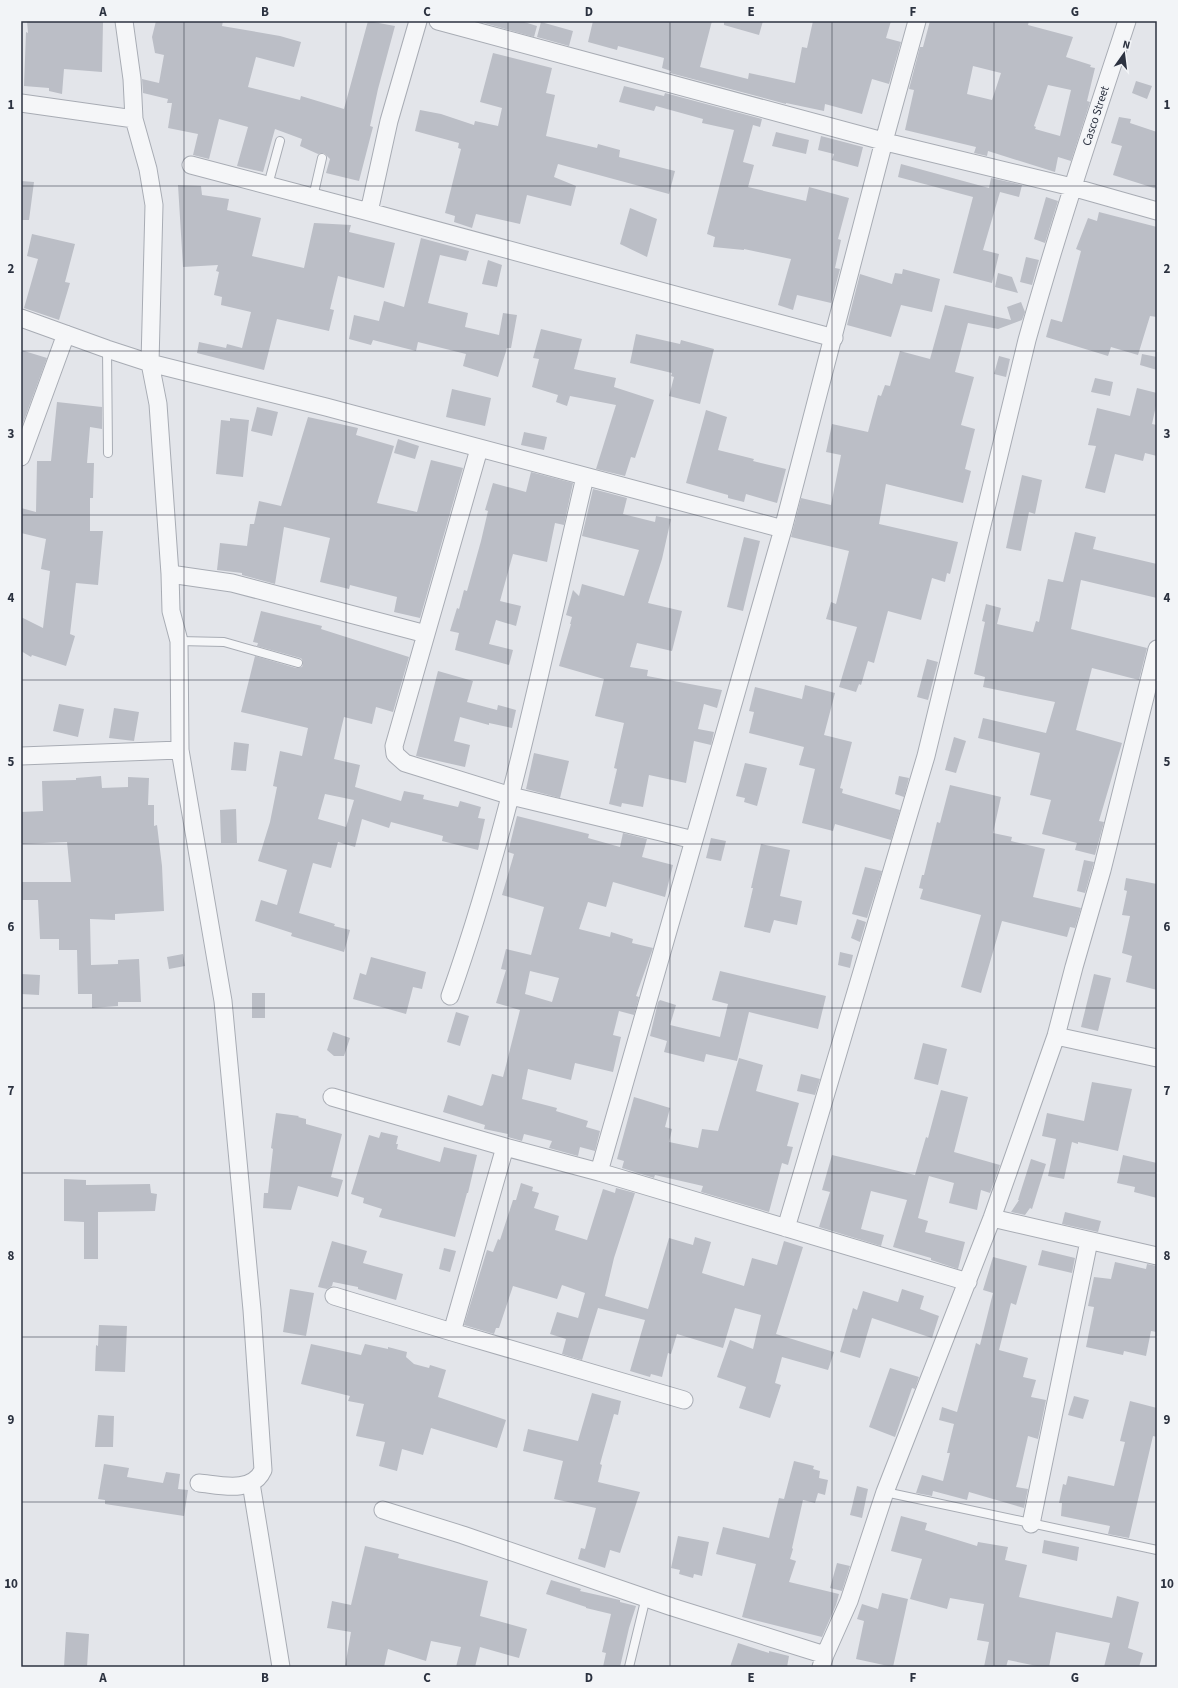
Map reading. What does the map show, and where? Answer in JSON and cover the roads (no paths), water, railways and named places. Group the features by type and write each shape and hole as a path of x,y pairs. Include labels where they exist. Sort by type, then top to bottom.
{"street":[{"path":"124,21 132,79 134,119 148,169 154,205 150,362 158,404 170,574 171,611 179,641 180,750 223,1001 252,1310 263,1470 260,1478 243,1486 199,1483"},
{"path":"369,212 389,121 418,21"},
{"path":"438,21 884,141 1072,187 1157,211"},
{"path":"599,1172 783,529 834,338 884,141 917,21"},
{"name":"Casco Street","path":"786,1228 926,756 1027,340 1072,187 1127,21"},
{"path":"21,103 134,119"},
{"path":"191,166 313,197 834,338"},
{"path":"21,318 107,349 150,362 326,407 783,529"},
{"path":"21,457 66,334"},
{"path":"479,449 394,746 395,754 405,764 511,796 694,840"},
{"path":"450,996 472,934 511,796 585,477"},
{"path":"170,574 232,583 426,634"},
{"path":"383,1510 646,1597 823,1661 848,1601 885,1492 992,1218 1056,1036 1074,966 1102,870 1157,649"},
{"path":"21,756 180,750"},
{"path":"1056,1036 1157,1058"},
{"path":"332,1097 505,1147 599,1172 968,1282"},
{"path":"452,1332 505,1147"},
{"path":"992,1218 1157,1256"},
{"path":"1031,1524 1089,1241"},
{"path":"334,1296 684,1400"},
{"path":"251,1483 281,1667"}],"lane":[{"path":"268,185 280,141"},
{"path":"313,197 322,158"},
{"path":"107,349 108,453"},
{"path":"179,641 224,642 298,663"},
{"path":"885,1492 1157,1550"},
{"path":"629,1667 646,1597"}]}
